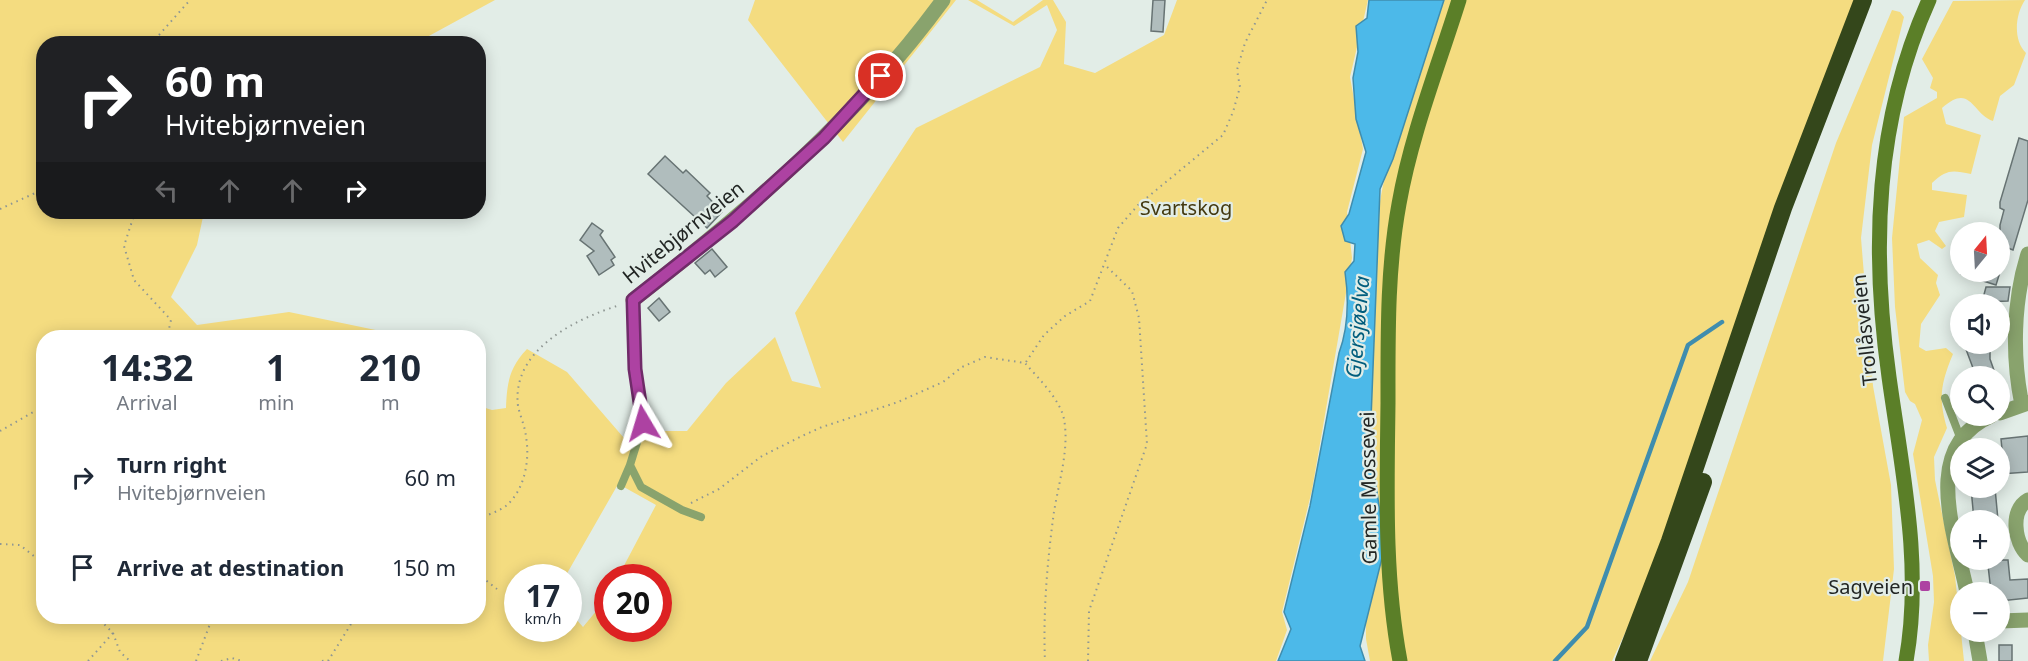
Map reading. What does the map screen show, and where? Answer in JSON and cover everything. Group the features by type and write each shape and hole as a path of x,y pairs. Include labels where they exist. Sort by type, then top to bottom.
{"highway":[{"path":"1624,661 1670,541 1783,208 1863,0"},
{"path":"1638,661 1682,545 1790,224 1875,0"}],"main road":[{"name":"Gamle Mossevei","path":"1400,661 1391,597 1387,512 1389,333 1393,246 1405,177 1459,0"},
{"name":"Trollåsveien","path":"1906,661 1912,597 1910,526 1882,324 1878,221 1891,120 1908,57 1929,0"}],"street":[{"name":"Hvitebjørnveien","path":"633,300 733,221 824,138 910,45 943,0"},
{"path":"2010,409 2025,404 2017,378 2023,340 2020,286 2028,254"},
{"path":"1965,582 1948,485 1949,462 1960,437 1972,426"},
{"path":"2028,500 2018,509 2016,520 2019,540 2028,555"},
{"path":"2010,621 2028,620"},
{"path":"1977,642 1980,661"}],"lane":[{"path":"621,486 643,423 635,369 633,300"},
{"path":"1945,398 1960,437"},
{"path":"630,465 641,487 682,510 700,517"}],"path":[{"path":"158,36 190,0"},
{"path":"1025,363 1044,335 1065,316 1090,301 1118,228 1138,205 1223,135 1238,96 1238,69 1245,43 1267,0"},
{"path":"0,209 36,193"},
{"path":"133,219 123,246 134,280 171,320 169,330"},
{"path":"1088,661 1089,611 1147,444 1139,318 1132,291 1104,264"},
{"name":"Hvitebjørnveien","path":"486,515 507,505 523,483 527,438 518,404 522,373 529,359 539,347 585,318 633,300"},
{"path":"682,510 696,499 720,489 762,456 822,426 898,402 943,382 962,368 985,357 1025,363 1050,393 1064,417 1066,441 1053,521 1044,633 1045,661"},
{"path":"0,431 36,411"},
{"path":"0,544 20,545 36,558"},
{"path":"486,580 497,589"},
{"path":"104,624 113,633 120,652 130,661"},
{"path":"196,661 210,624"},
{"path":"322,661 328,661 351,624"},
{"path":"88,661 113,633"},
{"path":"221,661 232,658 242,661"}],"green space":[{"name":"Svartskog","path":"0,0 495,0 429,36 36,36 36,219 203,219 197,245 171,297 197,325 289,312 376,330 36,330 36,624 486,624 486,408 492,410 506,408 510,376 521,356 527,349 567,372 630,445 665,431 687,431 726,383 775,337 792,381 821,388 795,313 916,128 1040,67 1057,30 1047,5 1014,26 968,0 977,0 1013,22 1043,0 1053,0 1066,22 1064,64 1095,73 1164,35 1177,0 1368,0 1350,77 1363,149 1347,212 1352,258 1312,490 1282,612 1287,630 1276,661 0,661","holes":["617,486 622,486 656,505 625,564 672,564 672,642 594,642 594,614 582,626 582,642 504,642 504,564 572,564"]},
{"path":"755,0 956,0 843,142 748,20"},
{"path":"1442,0 1856,0 1654,571 1612,661 1370,661 1366,639 1364,386 1374,234 1383,185"},
{"path":"2025,0 2017,20 2017,34 2026,53 2014,85 2000,96 1993,121 1965,99 1959,98 1942,108 1946,124 1981,135 1971,174 1950,172 1932,183 1932,190 1967,195 1964,217 1939,222 1935,231 1946,246 1942,249 1929,240 1917,244 1920,258 1938,275 1936,283 1940,295 1921,324 1919,347 1926,351 1946,348 1950,354 1953,354 1942,391 1942,408 1947,428 1934,457 1935,480 1950,552 1950,570 1954,570 1956,582 1950,582 1950,642 1962,642 1964,661 1929,661 1928,645 1934,602 1933,576 1913,454 1922,420 1915,404 1910,401 1905,392 1895,307 1892,238 1904,117 1937,98 1937,92 1930,88 1933,78 1922,59 1953,1"},
{"path":"1892,10 1900,12 1904,17 1872,145 1861,238 1873,386 1891,485 1894,569 1883,661 1650,661 1688,582 1836,143"}],"water":[{"name":"Gjersjøelva","path":"1369,0 1444,0 1393,159 1380,189 1370,445 1385,546 1360,646 1365,661 1278,661 1291,629 1284,612 1310,506 1346,323 1345,272 1354,261 1355,244 1345,241 1341,226 1349,214 1366,152 1356,119 1353,78 1358,52 1356,26 1367,18"}],"building":[{"path":"1153,0 1165,0 1163,32 1151,31"},
{"path":"2019,138 2028,141 2028,200 2013,250 2010,249 2010,222 2001,222 2004,210 2000,208"},
{"path":"665,156 683,173 686,170 710,193 707,196 722,212 707,228 648,174"},
{"path":"592,223 603,231 600,235 615,257 611,260 614,265 599,275 587,256 594,251 580,240"},
{"path":"712,249 727,267 715,277 710,270 705,274 695,263"},
{"path":"1986,287 2010,287 2009,294 1984,294"},
{"path":"659,298 670,312 659,321 648,308"},
{"path":"1968,354 1990,354 1992,366 1972,366"},
{"path":"2028,436 2028,472 2010,473 2010,438"},
{"path":"1972,498 1996,498 1997,510 1973,510"},
{"path":"1989,570 2009,570 2010,580 2028,579 2028,598 2010,600 2010,582 1990,582"},
{"path":"1999,645 2012,645 2012,661 1999,661"}],"waterway":[{"path":"1555,661 1587,627 1688,345 1722,322"}],"place":[{"name":"Sagveien","path":"1925,586"}],"route":[{"path":"643,423 643,410 635,369 633,300 733,221 824,138 881,76"}]}
